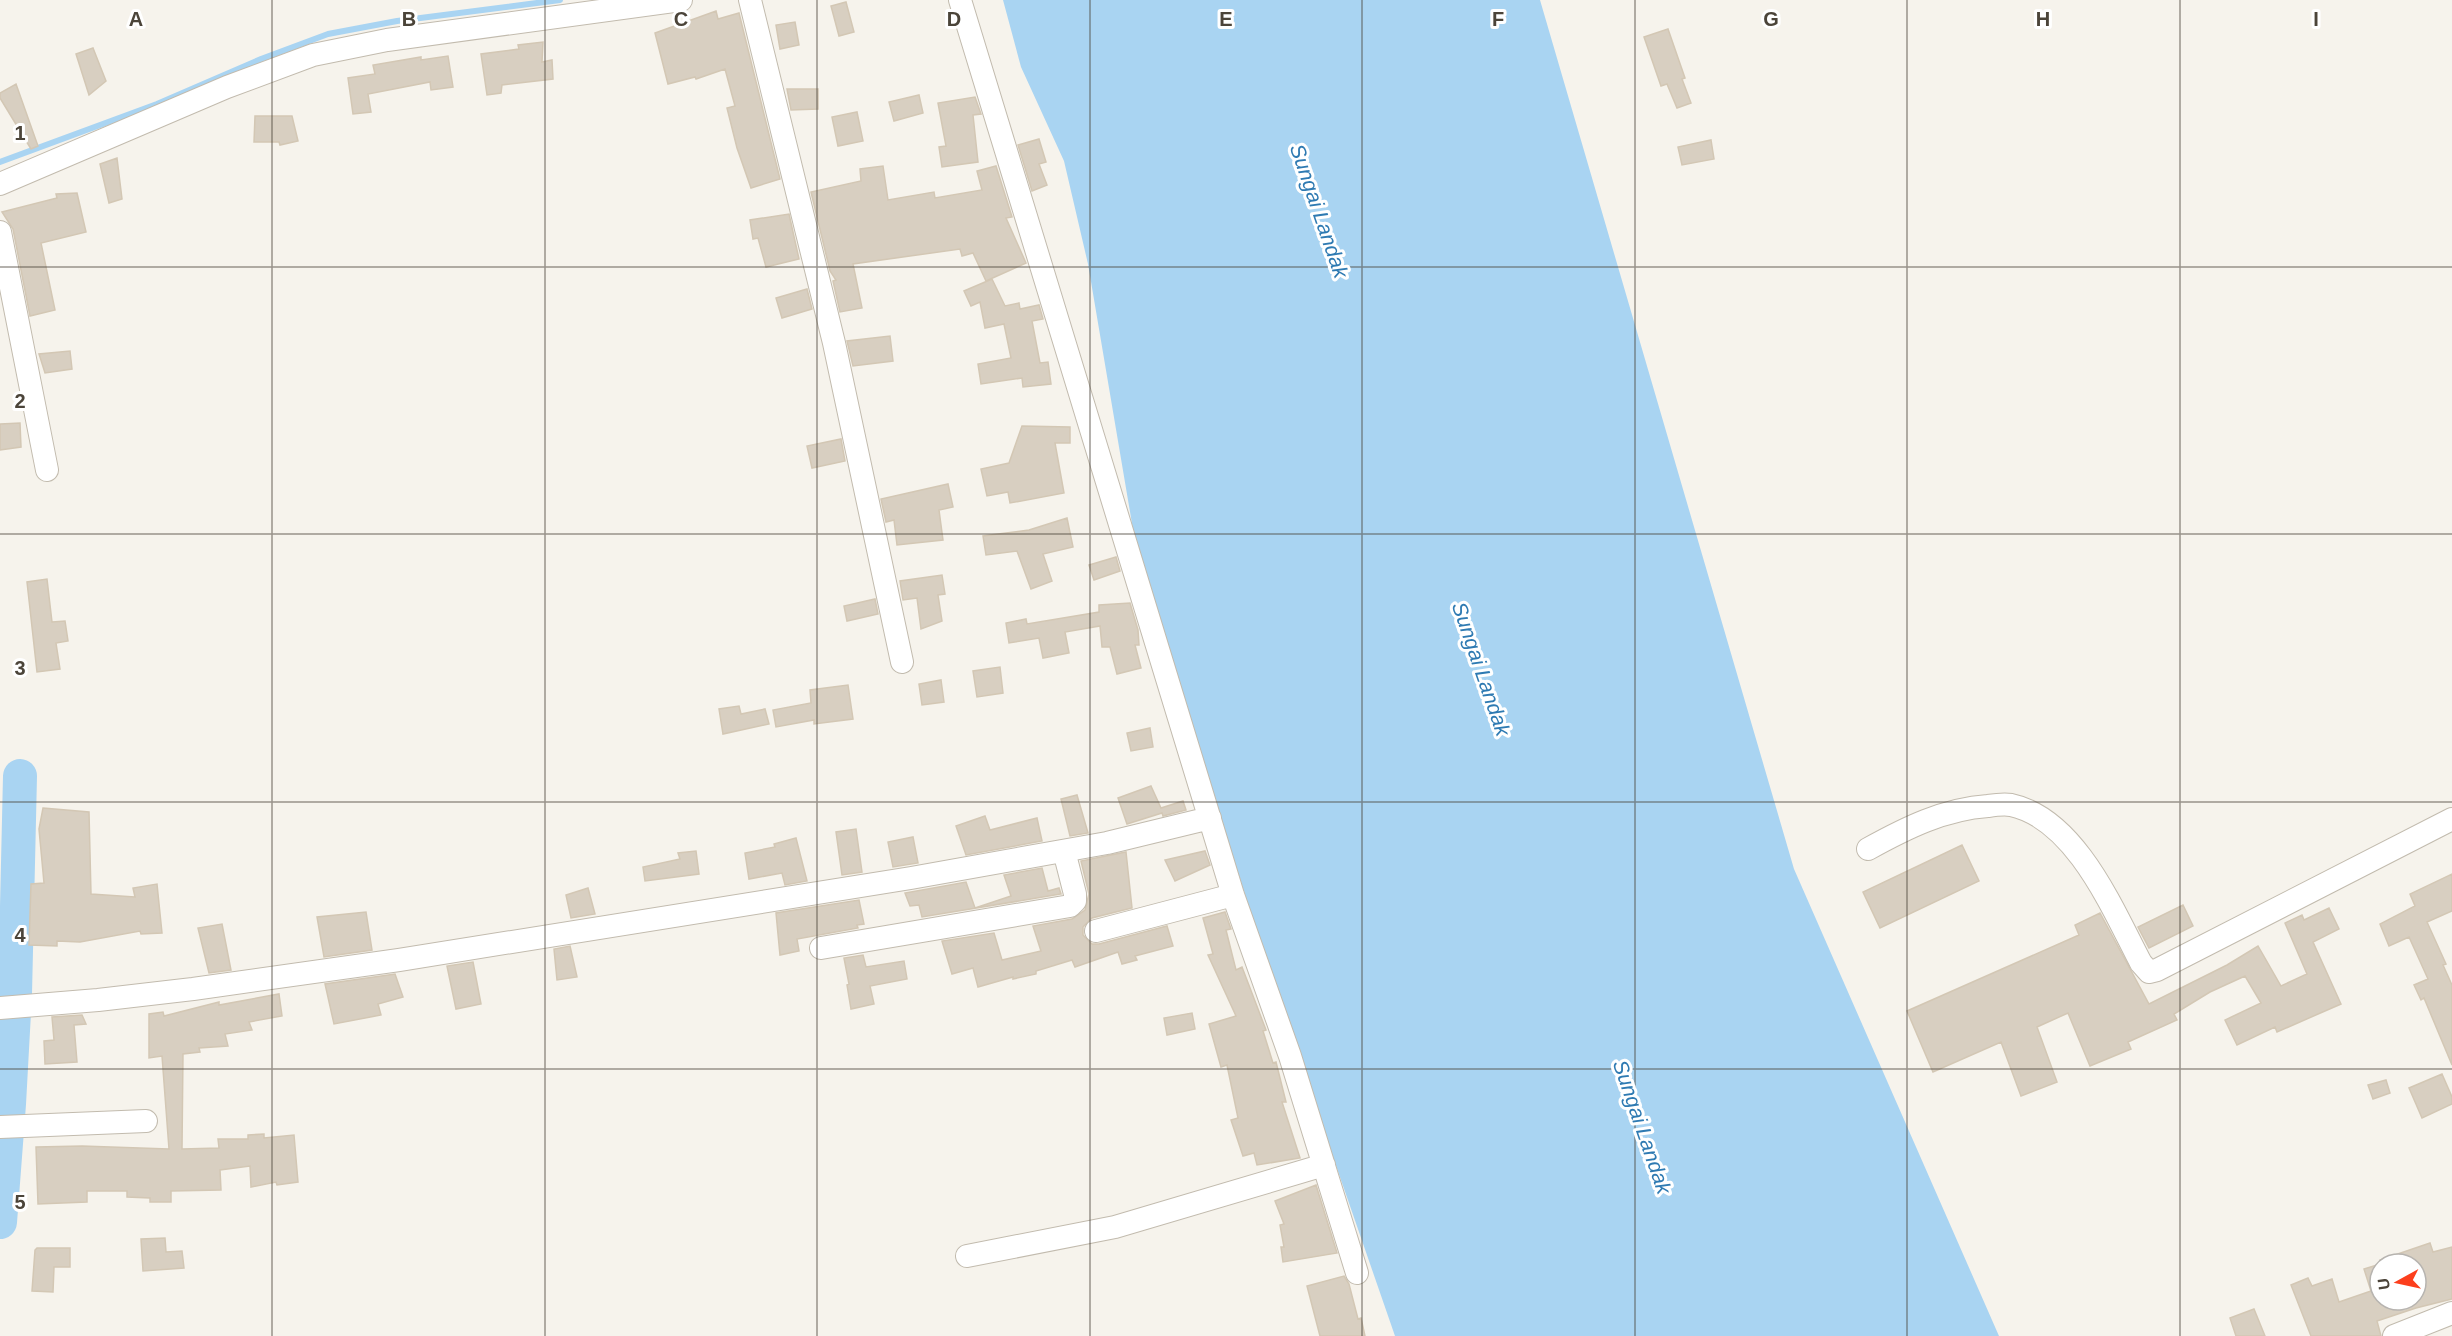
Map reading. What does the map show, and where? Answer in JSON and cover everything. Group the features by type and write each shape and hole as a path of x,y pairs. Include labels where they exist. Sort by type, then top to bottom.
{"street":[{"path":"0,183 226,87 313,55 387,40 681,0"},
{"path":"750,0 834,343 902,662"},
{"path":"960,0 1233,895 1290,1056 1357,1273"},
{"path":"0,232 47,470"},
{"path":"1868,849 1913,824 1966,807 2009,804 2039,815 2079,855 2097,880 2141,963 2149,972 2157,970 2452,819"},
{"path":"12,1007 181,990 399,960 911,878 1107,843 1210,818"},
{"path":"821,948 1071,906 1075,901 1075,894 1064,851"},
{"path":"1096,931 1233,895"},
{"path":"5,1127 146,1120"},
{"path":"967,1256 1115,1227 1324,1165"},
{"path":"2394,1336 2452,1313"}],"water":[{"name":"Sungai Landak","path":"1003,0 1540,0 1794,869 1999,1336 1395,1336 1278,998 1138,559 1088,264 1064,161 1021,67"}],"building":[{"path":"846,2 854,32 839,36 831,6"},
{"path":"716,11 718,19 739,13 780,179 751,188 737,148 727,108 735,106 725,69 696,79 695,77 668,84 655,33"},
{"path":"795,22 799,45 780,49 776,25"},
{"path":"1668,29 1691,103 1677,108 1667,84 1661,86 1644,37"},
{"path":"543,42 542,62 552,60 553,79 502,85 501,93 487,95 481,54 519,49 518,45"},
{"path":"93,48 106,81 89,95 76,54"},
{"path":"448,56 453,87 431,90 430,82 368,94 371,112 353,114 348,78 375,74 373,65 421,57 421,60"},
{"path":"16,84 38,146 31,149 0,98 0,93"},
{"path":"787,89 818,89 818,109 791,110"},
{"path":"919,95 923,113 894,121 889,102"},
{"path":"975,97 981,114 973,115 978,162 942,167 939,147 946,146 938,103"},
{"path":"857,112 863,141 838,146 832,117"},
{"path":"255,116 292,116 298,141 280,145 279,142 254,142"},
{"path":"1039,139 1046,162 1039,164 1047,185 1032,191 1018,145"},
{"path":"1711,140 1714,159 1682,165 1678,147"},
{"path":"117,158 122,199 109,203 100,164"},
{"path":"883,166 888,200 934,192 935,198 982,190 977,171 996,166 1012,217 1006,218 1026,263 986,281 973,253 962,256 960,249 853,264 862,308 840,312 833,281 836,280 830,271 811,192 861,181 860,169"},
{"path":"77,193 86,232 41,243 55,310 30,316 13,229 2,212 57,198 56,194"},
{"path":"789,214 799,259 766,267 758,238 753,239 750,220"},
{"path":"992,279 1005,306 1019,303 1020,309 1039,305 1043,319 1032,321 1040,363 1048,362 1051,384 1023,387 1022,378 981,384 978,364 1011,358 1004,324 985,328 980,302 971,306 964,291"},
{"path":"807,289 812,309 782,318 776,298"},
{"path":"890,336 893,361 853,366 847,341"},
{"path":"70,351 72,369 45,373 39,354"},
{"path":"20,423 21,447 0,450 0,424"},
{"path":"1022,426 1070,427 1070,443 1055,443 1064,493 1010,503 1008,492 987,496 981,469 1009,463"},
{"path":"841,439 845,461 812,468 807,446"},
{"path":"948,484 953,507 939,510 943,540 897,545 894,520 886,522 881,499"},
{"path":"1067,518 1073,547 1043,554 1052,581 1031,589 1017,551 986,555 983,536 1029,530"},
{"path":"1116,557 1120,571 1094,580 1089,565"},
{"path":"942,575 945,594 938,595 942,621 921,629 917,598 903,600 900,581"},
{"path":"47,579 52,622 65,621 68,641 56,643 60,669 37,672 27,582"},
{"path":"875,599 878,614 847,621 844,606"},
{"path":"1130,603 1138,630 1139,645 1135,645 1141,668 1117,674 1110,647 1102,647 1100,626 1065,632 1069,653 1043,658 1039,638 1009,643 1006,623 1026,619 1027,624 1099,612 1099,605"},
{"path":"1000,667 1003,693 977,697 973,671"},
{"path":"941,680 944,702 922,705 919,684"},
{"path":"848,685 853,719 814,724 814,720 776,727 773,710 811,703 810,690"},
{"path":"739,706 741,714 765,709 769,724 723,734 719,709"},
{"path":"1150,728 1153,747 1131,751 1127,733"},
{"path":"1151,786 1161,808 1183,801 1186,810 1163,816 1162,813 1127,824 1118,798"},
{"path":"1077,795 1088,833 1070,836 1061,799"},
{"path":"43,808 89,812 91,894 135,897 133,888 157,884 162,933 141,934 140,931 80,942 57,941 57,946 29,945 31,884 44,883 39,829"},
{"path":"985,816 990,830 1037,818 1042,841 966,855 956,826"},
{"path":"856,829 862,872 842,875 836,832"},
{"path":"913,837 918,863 893,867 888,842"},
{"path":"796,838 807,881 785,885 782,873 749,879 745,853 775,847 774,844"},
{"path":"1962,845 1979,881 1880,928 1863,892"},
{"path":"696,851 699,874 645,881 643,867 680,859 678,853"},
{"path":"1205,851 1210,865 1175,881 1165,860"},
{"path":"1126,852 1132,908 1092,918 1083,927 1083,935 1092,944 1099,944 1167,926 1173,946 1135,956 1137,960 1122,964 1118,952 1075,967 1072,960 1036,971 1036,974 1013,979 1013,977 978,987 973,968 952,974 942,941 994,933 1002,960 1041,951 1033,926 1072,919 1085,910 1089,894 1081,861"},
{"path":"1042,868 1048,891 1059,888 1061,894 922,917 919,905 910,906 905,893 966,882 975,908 1011,896 1004,875"},
{"path":"2452,874 2452,911 2427,922 2446,964 2443,965 2452,985 2452,1065 2424,998 2421,1000 2414,985 2428,979 2409,937 2389,946 2380,924 2415,906 2410,894"},
{"path":"588,888 595,914 571,918 566,895"},
{"path":"859,900 864,924 857,925 858,928 797,939 799,951 780,955 776,913"},
{"path":"2183,905 2193,926 2149,948 2138,927"},
{"path":"2329,908 2339,929 2313,942 2341,1004 2277,1032 2275,1027 2237,1045 2225,1020 2261,1003 2245,976 2210,992 2174,1014 2177,1020 2128,1042 2131,1049 2090,1066 2068,1013 2037,1027 2057,1082 2021,1096 2001,1042 1933,1072 1907,1011 2079,935 2075,925 2100,913 2149,1004 2227,965 2258,946 2281,986 2307,974 2285,923 2302,915 2304,920"},
{"path":"366,912 372,950 324,957 317,917"},
{"path":"1225,912 1231,929 1226,930 1236,970 1242,967 1266,1030 1263,1031 1273,1063 1276,1062 1286,1102 1282,1102 1300,1158 1257,1165 1254,1153 1243,1156 1231,1120 1238,1118 1227,1065 1221,1067 1209,1024 1236,1016 1208,955 1213,954 1203,918"},
{"path":"222,924 231,970 209,973 198,928"},
{"path":"570,946 577,977 557,980 554,949"},
{"path":"863,955 866,967 904,961 907,979 870,986 874,1004 851,1009 844,958"},
{"path":"473,962 481,1004 456,1009 447,966"},
{"path":"395,974 403,997 378,1004 381,1015 334,1024 325,984"},
{"path":"279,994 282,1016 249,1022 252,1030 225,1034 228,1046 199,1048 200,1052 183,1054 182,1149 219,1148 218,1139 248,1139 248,1135 264,1134 264,1138 294,1135 298,1182 277,1185 276,1182 251,1187 250,1166 220,1170 221,1190 171,1191 171,1202 150,1202 150,1198 127,1197 127,1191 87,1191 87,1202 38,1204 36,1147 169,1149 162,1056 149,1058 149,1014 163,1012 164,1016 219,1002 219,1005"},
{"path":"1192,1013 1195,1029 1167,1035 1164,1018"},
{"path":"82,1015 86,1024 74,1025 77,1062 45,1064 44,1041 54,1040 52,1017"},
{"path":"2442,1074 2452,1097 2452,1104 2422,1118 2409,1088"},
{"path":"2386,1080 2390,1093 2373,1099 2368,1085"},
{"path":"1316,1185 1337,1253 1283,1262 1281,1247 1284,1247 1280,1225 1284,1224 1275,1201"},
{"path":"165,1238 166,1252 182,1251 184,1268 143,1271 141,1239"},
{"path":"2430,1243 2433,1252 2452,1247 2452,1299 2428,1305 2428,1252 2404,1252"},
{"path":"37,1248 70,1248 70,1267 54,1267 53,1292 32,1291"},
{"path":"2368,1268 2368,1282 2364,1269"},
{"path":"1344,1276 1349,1284 1358,1319 1361,1318 1365,1336 1320,1336 1307,1286"},
{"path":"2308,1278 2312,1286 2332,1279 2339,1302 2368,1292 2368,1312 2404,1312 2377,1321 2381,1336 2311,1336 2291,1285"},
{"path":"2254,1309 2265,1336 2236,1336 2230,1318"}],"waterway":[{"path":"0,162 157,104 261,59 328,34 397,21 560,0"},
{"path":"0,1222 15,994 20,776"}]}
